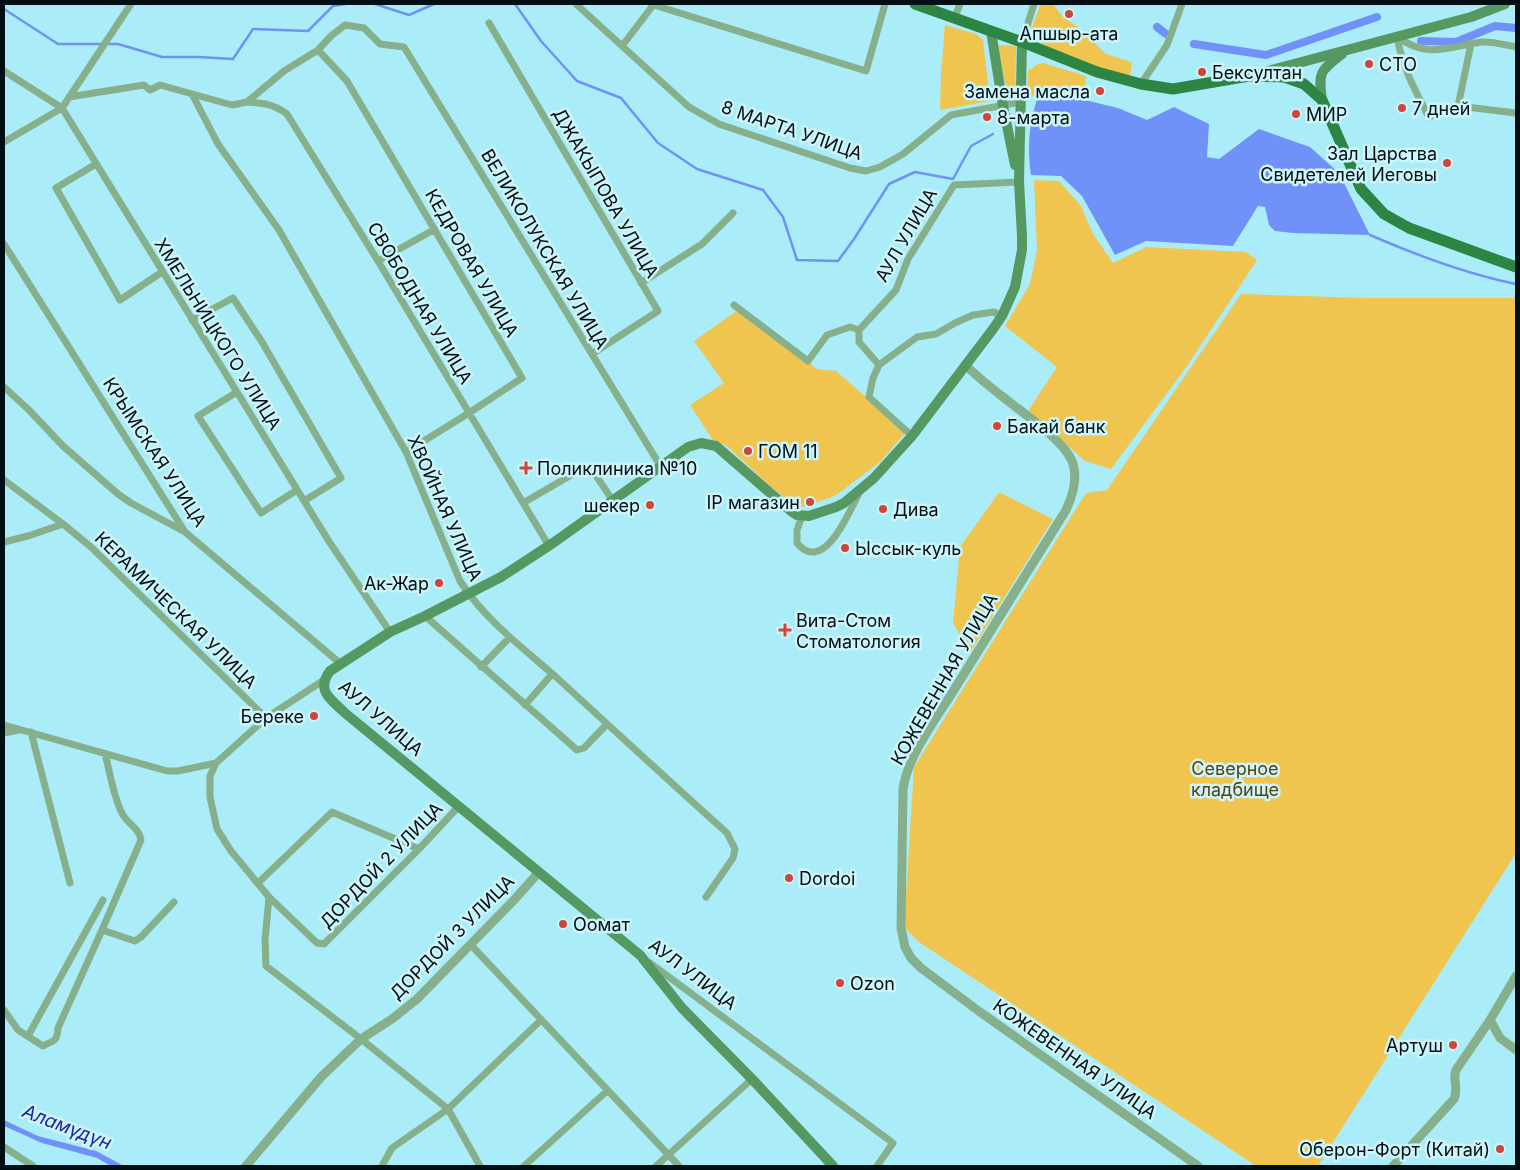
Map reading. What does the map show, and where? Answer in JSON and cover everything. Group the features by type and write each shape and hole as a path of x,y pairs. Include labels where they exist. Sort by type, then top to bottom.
{"main road":[{"path":"915,4 1022,42 1097,72 1141,84 1172,89 1249,76 1471,18 1505,4"},
{"path":"992,31 1003,106 1019,182"},
{"path":"802,516 809,516 836,508 860,491 912,436 1002,316 1015,287 1022,250 1019,182 1022,42"},
{"path":"1345,51 1323,68 1320,82 1322,100 1361,189 1384,214 1409,228 1516,267"},
{"path":"1249,76 1284,76 1304,84 1322,100"},
{"name":"АУЛ УЛИЦА","path":"640,955 334,702 326,694 324,680 330,671 390,632 501,578 688,447 701,443 710,444 721,449 791,511 802,516"},
{"path":"640,955 682,1008 752,1079 833,1166"}],"street":[{"path":"4,142 62,108 131,4"},
{"name":"8 МАРТА УЛИЦА","path":"576,4 689,107 719,124 845,166 866,171 880,167 903,154 951,116 1022,102"},
{"path":"622,46 654,4 866,71 885,4"},
{"path":"955,17 960,4"},
{"path":"1022,42 1034,4"},
{"path":"1141,84 1167,45 1182,4"},
{"name":"ДЖАКЫПОВА УЛИЦА","path":"489,23 658,310 592,354"},
{"name":"ВЕЛИКОЛУКСКАЯ УЛИЦА","path":"318,50 345,25 364,28 380,44 404,47 661,467"},
{"path":"1397,38 1425,50 1457,48 1483,42 1516,47"},
{"path":"1397,38 1411,84 1429,117 1458,106 1516,113"},
{"path":"1458,106 1471,44"},
{"path":"69,98 144,85 150,90 160,85 232,106 247,102 284,71 318,50"},
{"name":"КЕДРОВАЯ УЛИЦА","path":"318,50 347,81 522,378 469,414 406,452"},
{"name":"ХМЕЛЬНИЦКОГО УЛИЦА","path":"4,71 62,108 330,543 390,632"},
{"name":"ХВОЙНАЯ УЛИЦА","path":"192,94 218,144 279,230 406,452 460,581 468,595 509,638 552,674 727,833 735,849 733,858 706,897"},
{"name":"СВОБОДНАЯ УЛИЦА","path":"247,102 266,103 278,107 287,114 378,261 549,546"},
{"path":"96,164 56,188 120,300 162,272"},
{"name":"АУЛ УЛИЦА","path":"859,330 896,290 908,259 954,185 1019,182"},
{"path":"641,283 702,244 733,213"},
{"path":"378,261 435,229"},
{"name":"КРЫМСКАЯ УЛИЦА","path":"4,244 185,532 341,664"},
{"path":"192,320 233,298 262,342 342,478 304,501"},
{"path":"734,305 808,361 826,334 850,327 859,330 859,342 879,365"},
{"path":"912,436 869,397 873,378 879,365 917,337 936,334 973,315 994,312 1002,316"},
{"name":"КОЖЕВЕННАЯ УЛИЦА","path":"965,365 1064,449 1073,466 1074,482 1066,510 913,757 907,772 903,789 900,914 903,939 908,953 920,968 1198,1166"},
{"path":"4,388 30,410 62,446 118,494 185,532"},
{"path":"237,392 198,416 260,512 297,490"},
{"path":"523,503 585,467 591,468 613,501"},
{"name":"КЕРАМИЧЕСКАЯ УЛИЦА","path":"4,480 63,524 90,547 266,718"},
{"path":"802,516 796,530 798,543 801,548 814,552 822,549 830,543 840,530 860,491"},
{"path":"4,542 63,524"},
{"path":"425,616 577,750 584,748 606,724"},
{"path":"482,667 509,638"},
{"path":"525,705 552,674"},
{"path":"324,680 266,718 216,763 210,776 210,797 217,829 231,851 269,897 265,940 266,966 448,1109 480,1166"},
{"path":"4,725 167,771 178,771 216,763"},
{"path":"4,733 19,730"},
{"path":"31,732 70,883"},
{"path":"4,1010 18,1030 43,1046 54,1042 58,1035 58,1028 141,840 138,830 124,818 118,806 105,754"},
{"name":"ДОРДОЙ 2 УЛИЦА","path":"269,897 317,943 324,944 459,806"},
{"path":"258,883 332,812 419,849"},
{"name":"ДОРДОЙ 3 УЛИЦА","path":"246,1166 303,1097 360,1039 392,1019 417,999 539,872"},
{"path":"28,1036 103,900"},
{"path":"102,930 134,941 141,937 174,902"},
{"path":"470,945 679,1166"},
{"name":"АУЛ УЛИЦА","path":"640,955 892,1143 877,1166"},
{"path":"1393,1166 1454,1099 1457,1088 1454,1074 1456,1070 1490,1020 1516,976"},
{"path":"383,1164 392,1148 448,1109 541,1020"},
{"path":"1490,1020 1500,1038 1516,1050"},
{"path":"656,1166 752,1079"},
{"path":"524,1166 607,1091"},
{"path":"4,1147 33,1166"}],"green space":[{"path":"1041,4 1053,4 1064,18 1078,27 1106,54 1132,62 1130,76 1094,68 1028,37"},
{"path":"945,25 976,34 983,40 990,101 940,110"},
{"path":"998,45 1016,46 1015,97 1010,100 1008,98"},
{"path":"1043,63 1086,76 1085,95 1027,96 1028,71 1036,65"},
{"path":"1034,180 1059,181 1081,206 1093,234 1113,263 1146,247 1246,252 1257,260 1187,366 1111,469 1085,461 1028,411 1057,367 1005,326 1030,284 1037,250"},
{"name":"Северное кладбище","path":"1241,294 1366,298 1516,298 1516,853 1318,1166 1256,1166 919,942 904,927 914,767 1086,493 1107,490"},
{"path":"738,310 817,369 836,371 906,432 880,462 832,497 802,507 791,502 771,487 727,446 712,439 690,405 724,383 694,341"},
{"path":"999,492 1053,519 970,653 953,623 960,547"}],"water":[{"path":"1037,99 1081,99 1118,108 1147,120 1174,107 1209,124 1207,157 1219,159 1259,129 1310,147 1339,173 1370,235 1275,231 1269,225 1265,207 1258,206 1233,246 1146,241 1115,255 1082,196 1061,176 1031,175 1030,137"},
{"path":"4,1120 38,1136 96,1151 124,1166 111,1166 97,1158 42,1143 4,1126"}],"waterway":[{"path":"4,9 58,44 118,44 162,57 233,59 253,29 308,31 333,6 346,4"},
{"path":"375,4 409,15 434,4"},
{"path":"515,4 541,41 577,81 621,98 658,143 697,169 763,190 783,217 797,260 838,261 889,184 915,172 953,179 971,146 993,134"},
{"path":"1194,44 1266,55 1377,17"},
{"path":"1421,41 1456,42 1495,26 1516,28"},
{"path":"1157,27 1166,34"},
{"path":"1370,235 1442,263 1516,284"}],"place":[{"name":"Апшыр-ата","path":"1069,14"},
{"name":"СТО","path":"1369,64"},
{"name":"Бексултан","path":"1202,72"},
{"name":"Замена масла","path":"1100,91"},
{"name":"7 дней","path":"1402,108"},
{"name":"МИР","path":"1296,114"},
{"name":"8-марта","path":"987,117"},
{"name":"Зал Царства Свидетелей Иеговы","path":"1447,163"},
{"name":"Бакай банк","path":"997,426"},
{"name":"ГОМ 11","path":"748,451"},
{"name":"Поликлиника №10","path":"526,468"},
{"name":"IP магазин","path":"810,502"},
{"name":"шекер","path":"650,505"},
{"name":"Дива","path":"883,509"},
{"name":"Ыссык-куль","path":"845,548"},
{"name":"Ак-Жар","path":"439,583"},
{"name":"Вита-Стом Стоматология","path":"785,630"},
{"name":"Береке","path":"314,716"},
{"name":"Dordoi","path":"789,878"},
{"name":"Оомат","path":"563,924"},
{"name":"Ozon","path":"840,983"},
{"name":"Артуш","path":"1453,1045"},
{"name":"Оберон-Форт (Китай)","path":"1500,1149"}],"water label":[{"name":"Аламүдүн","path":"67,1127"}]}
